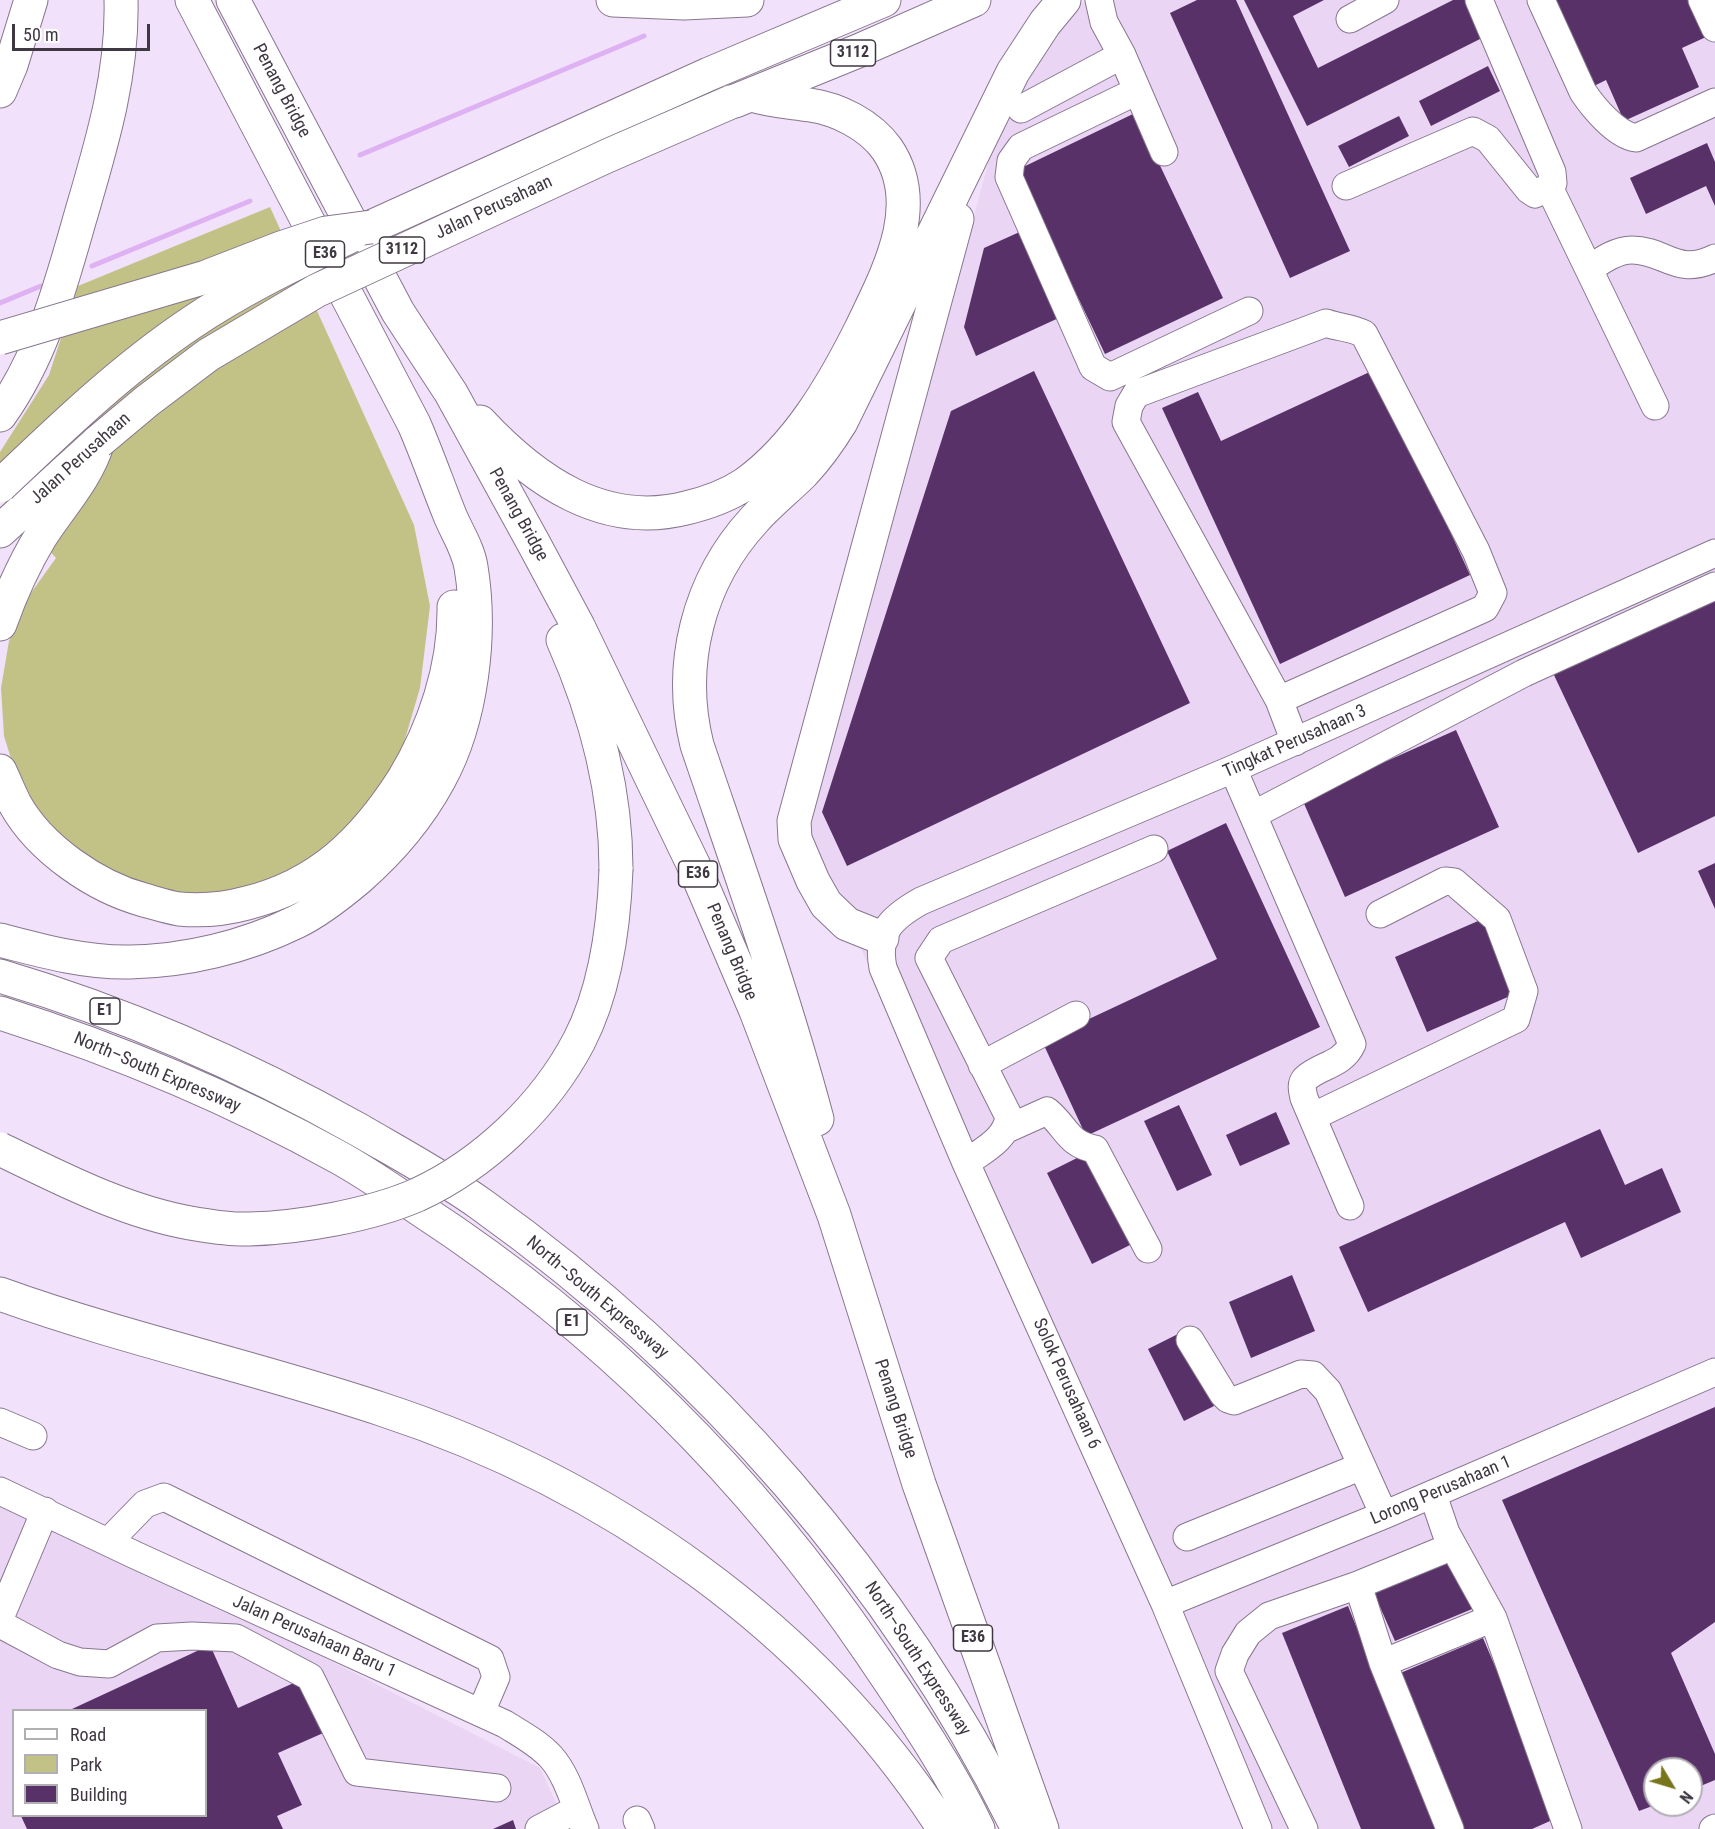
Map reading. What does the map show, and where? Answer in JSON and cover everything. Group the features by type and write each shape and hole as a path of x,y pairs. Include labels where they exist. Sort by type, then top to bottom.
{"main road":[{"path":"0,92 11,65 31,0"},
{"path":"0,415 34,359 50,317 102,142 115,87 121,38 121,0"},
{"name":"Penang Bridge","path":"192,0 401,400 429,458 449,513"},
{"name":"Penang Bridge","path":"233,0 398,312 451,393 578,626 693,864 756,1011 834,1215 919,1484 1042,1829"},
{"path":"613,0 684,3 747,0"},
{"name":"Jalan Perusahaan","path":"0,486 87,404 143,358 190,323 275,272 709,74 884,0"},
{"name":"Jalan Perusahaan","path":"10,522 147,401 208,355 251,327 316,291 607,156 974,0"},
{"path":"834,1215 821,1134 800,1056 761,931 694,734 688,702 689,678 698,618 705,597 725,558 752,522 816,458 841,422 1013,72 1045,23 1064,0"},
{"path":"451,393 506,449 535,472 583,500 620,511 662,513 708,502 731,493 745,484 774,459 792,439 821,399 855,340 882,285 893,255 900,233 903,206 900,182 892,158 885,147 867,129 826,109 741,98"},
{"path":"882,938 847,924 826,904 795,840 794,820 964,194 968,162"},
{"path":"0,338 206,277 326,233 371,227"},
{"path":"0,624 25,562 85,475 98,442"},
{"path":"0,771 16,805 40,837 90,877 130,896 179,909 204,909 234,906 264,899 302,883 326,868 361,836 393,795 422,746 443,686 454,637 454,564 449,513"},
{"path":"0,940 99,961 148,961 190,956 249,941 298,921 325,905 376,863 403,834 440,779 450,757 468,698 475,647 475,596 468,552 449,513"},
{"path":"0,1149 122,1204 189,1222 247,1230 347,1217 416,1195 459,1171 497,1142 537,1101 567,1061 588,1018 602,977 614,909 616,868 614,812 602,751 574,665 554,618 534,544"},
{"name":"North–South Expressway","path":"0,976 94,1006 161,1033 207,1052 314,1105 453,1186 562,1265 661,1351 706,1394 828,1530 873,1590 943,1694 980,1756 1018,1829"},
{"name":"North–South Expressway","path":"0,1013 40,1025 180,1080 245,1109 341,1159 469,1242 576,1326 671,1410 796,1550 906,1704 942,1762 978,1829"},
{"path":"0,1294 319,1390 438,1430 540,1475 616,1516 703,1573 784,1640 880,1742 902,1768 944,1829"}],"street":[{"path":"1100,0 1104,22 1122,55 1164,152"},
{"path":"1350,19 1385,0"},
{"path":"1346,186 1473,130 1488,139 1529,190 1535,194 1553,183 1552,172 1479,0"},
{"path":"1541,0 1583,92 1591,104 1627,137 1636,138 1715,102"},
{"path":"1702,0 1715,28"},
{"path":"1021,109 1122,55"},
{"path":"1137,91 1021,147 1011,161 1009,177 1093,367 1110,376 1249,311"},
{"path":"1549,187 1654,406"},
{"path":"1589,269 1608,256 1631,249 1675,263 1700,265 1715,258"},
{"path":"1279,700 1485,608 1493,592 1476,551 1364,334 1351,327 1339,328 1326,323 1136,394 1129,406 1126,422 1279,700 1295,742"},
{"name":"Tingkat Perusahaan 3","path":"882,938 891,924 904,911 921,902 1295,742 1715,553"},
{"path":"1253,815 1524,673 1715,586"},
{"path":"1233,769 1352,1044 1348,1053 1305,1079 1302,1087 1304,1098 1350,1206"},
{"path":"966,1163 1000,1138 1007,1129 1009,1118 929,958 941,940 1154,849"},
{"path":"1312,1117 1516,1019 1521,1007 1524,991 1497,919 1454,882 1445,881 1380,914"},
{"name":"Solok Perusahaan 6","path":"882,938 880,951 883,968 966,1163 1165,1604 1258,1829"},
{"path":"982,1065 1076,1015"},
{"path":"1007,1129 1047,1111 1058,1120 1068,1136 1082,1147 1095,1149 1148,1249"},
{"path":"1190,1340 1223,1394 1234,1401 1301,1374 1313,1375 1328,1391 1384,1515"},
{"name":"Lorong Perusahaan 1","path":"1165,1604 1433,1495 1715,1372"},
{"path":"0,1422 33,1436"},
{"path":"1187,1537 1362,1466"},
{"name":"Jalan Perusahaan Baru 1","path":"0,1491 481,1712 532,1740 551,1757 561,1772 581,1819"},
{"path":"1433,1495 1453,1546 1493,1618 1568,1829"},
{"path":"108,1542 146,1504 164,1497 490,1659 496,1677 481,1712"},
{"path":"0,1618 45,1511"},
{"path":"1304,1829 1229,1671 1235,1654 1248,1633 1269,1616 1358,1585 1453,1546"},
{"path":"1358,1585 1383,1663 1450,1829"},
{"path":"1383,1663 1493,1618"},
{"path":"0,1624 58,1655 80,1662 109,1664 157,1638 192,1636 236,1638 310,1677 357,1772 496,1788"},
{"path":"539,1829 581,1819"}],"shaded area":[{"path":"1086,0 1715,0 1715,1829 1273,1829 1180,1636 807,833 991,153 1049,39"},
{"path":"0,1492 540,1768 568,1829 0,1829"}],"green space":[{"path":"270,207 414,525 430,606 420,688 395,773 301,878 209,902 116,882 43,822 18,781 4,736 1,688 9,641 28,597 56,558 0,497 0,452 49,375 78,286"}],"building":[{"path":"1197,0 1236,0 1350,251 1290,278 1170,13"},
{"path":"1244,0 1324,0 1293,16 1318,68 1453,0 1465,0 1484,37 1307,126"},
{"path":"1546,0 1689,0 1706,37 1682,48 1699,87 1624,121 1606,80 1586,90"},
{"path":"1488,66 1500,91 1431,126 1419,101"},
{"path":"1135,113 1223,298 1105,354 1017,170"},
{"path":"1399,116 1409,136 1349,167 1338,146"},
{"path":"1707,143 1715,162 1715,206 1706,186 1646,214 1630,178"},
{"path":"1024,230 1063,316 976,356 964,327 984,248"},
{"path":"1376,369 1470,575 1280,664 1162,408 1198,392 1221,441"},
{"path":"1034,371 1190,703 847,866 822,812 951,411"},
{"path":"1715,595 1715,816 1638,853 1553,673"},
{"path":"1456,730 1499,827 1345,897 1302,799"},
{"path":"1226,823 1320,1027 1086,1136 1042,1041 1217,959 1167,851"},
{"path":"1715,863 1715,909 1698,871"},
{"path":"1485,918 1517,993 1427,1032 1395,957"},
{"path":"1179,1105 1212,1175 1177,1191 1144,1121"},
{"path":"1276,1112 1290,1144 1240,1166 1226,1135"},
{"path":"1600,1129 1625,1185 1662,1168 1681,1212 1581,1258 1565,1222 1368,1312 1339,1247"},
{"path":"1087,1153 1132,1244 1092,1264 1047,1173"},
{"path":"1292,1275 1315,1331 1251,1358 1229,1302"},
{"path":"1178,1334 1214,1406 1184,1421 1148,1349"},
{"path":"1715,1407 1715,1622 1671,1653 1715,1754 1715,1780 1703,1785 1703,1757 1643,1757 1643,1810 1639,1811 1502,1500"},
{"path":"1455,1556 1477,1607 1395,1641 1373,1591"},
{"path":"1348,1606 1438,1829 1361,1829 1282,1633"},
{"path":"1483,1638 1559,1817 1532,1829 1455,1829 1391,1677"},
{"path":"210,1645 238,1708 307,1677 330,1730 278,1753 302,1805 277,1816 283,1829 27,1829 21,1817 207,1817 207,1709 72,1709"},
{"path":"513,1820 516,1829 493,1829"}],"waterway":[{"path":"360,155 644,36"},
{"path":"92,266 250,201"},
{"path":"0,303 41,286"}]}
